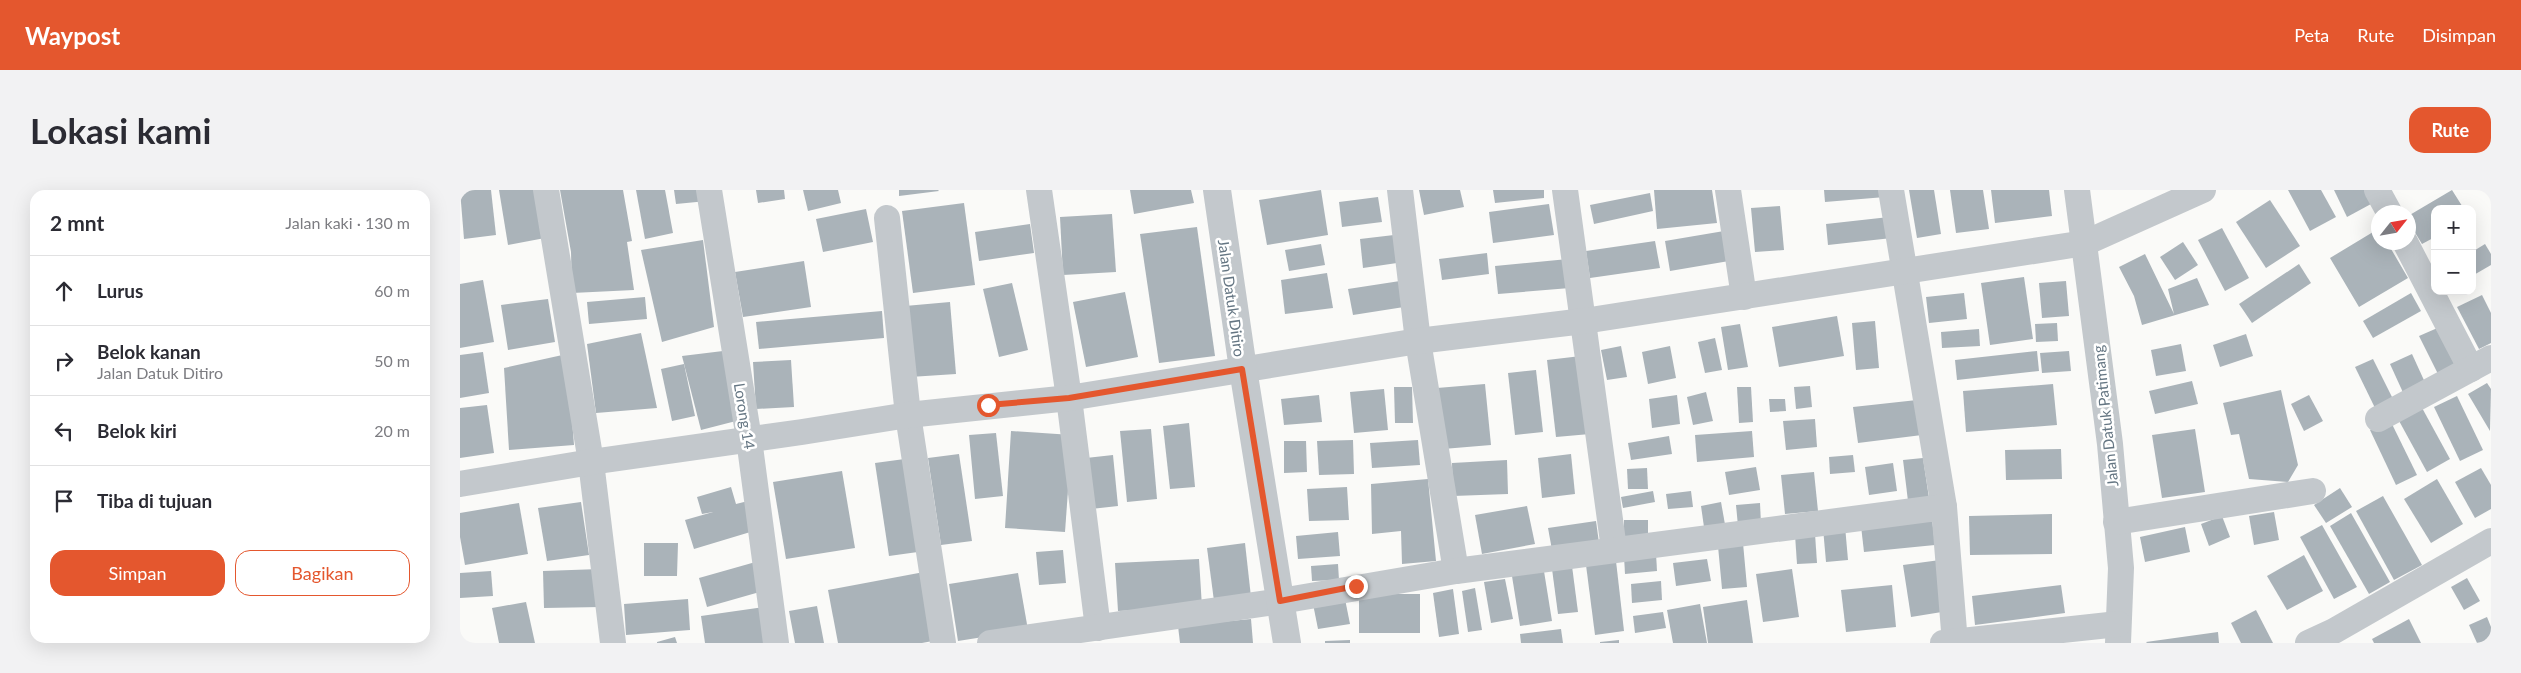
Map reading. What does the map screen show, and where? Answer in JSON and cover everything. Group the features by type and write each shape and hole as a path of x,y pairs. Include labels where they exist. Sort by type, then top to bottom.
{"street":[{"path":"546,190 590,462 613,643"},
{"name":"Lorong 14","path":"708,190 749,439 776,643"},
{"path":"1039,190 1069,398 1098,628"},
{"name":"Jalan Datuk Ditiro","path":"1216,190 1242,369 1287,643"},
{"path":"1400,190 1418,341 1456,571"},
{"path":"1565,190 1614,549"},
{"path":"1728,190 1744,297"},
{"path":"1892,190 1944,507 1951,642 2118,633"},
{"name":"Jalan Datuk Patimang","path":"2077,190 2110,444 2121,568 2118,633"},
{"path":"460,484 590,462 908,415 1069,398 1418,341 1584,321 2085,243 2203,190"},
{"path":"2377,190 2385,205"},
{"path":"887,218 908,415 943,643"},
{"path":"2378,419 2481,363 2410,250"},
{"path":"2116,522 2313,491"},
{"path":"990,643 1280,601 1456,571 1944,507"},
{"path":"2308,643 2334,631 2491,541"}],"building":[{"path":"460,190 491,190 496,235 464,239"},
{"path":"499,190 535,190 545,238 508,245"},
{"path":"560,190 623,190 632,241 627,242 634,290 572,293 571,252"},
{"path":"636,190 665,190 673,233 645,239"},
{"path":"674,190 704,190 707,201 676,204"},
{"path":"756,190 784,190 785,199 758,203"},
{"path":"803,190 838,190 841,203 808,211"},
{"path":"899,190 938,190 939,191 899,196"},
{"path":"1130,190 1191,190 1194,203 1134,214"},
{"path":"1321,190 1328,235 1267,245 1259,200"},
{"path":"1419,190 1460,190 1464,207 1424,215"},
{"path":"1493,190 1544,190 1544,198 1495,203"},
{"path":"1654,190 1712,190 1717,223 1657,229"},
{"path":"1824,190 1884,190 1885,197 1825,202"},
{"path":"1909,190 1934,190 1941,234 1917,238"},
{"path":"1950,190 1983,190 1989,229 1956,233"},
{"path":"1991,190 2049,190 2052,216 1995,223"},
{"path":"2288,190 2321,190 2336,217 2310,231"},
{"path":"2334,190 2364,190 2371,204 2347,217"},
{"path":"2452,190 2461,205 2431,205 2431,239 2422,244 2416,234 2416,211"},
{"path":"1650,193 1653,211 1594,224 1590,205"},
{"path":"1378,197 1382,222 1342,227 1339,202"},
{"path":"2270,200 2300,246 2266,268 2236,222"},
{"path":"964,203 975,285 913,293 902,211"},
{"path":"1549,204 1554,235 1493,243 1489,212"},
{"path":"1780,206 1784,250 1755,252 1751,208"},
{"path":"866,209 873,242 823,252 816,219"},
{"path":"1112,214 1116,272 1063,275 1060,217"},
{"path":"1889,217 1892,238 1828,245 1826,224"},
{"path":"1030,224 1034,253 979,261 975,232"},
{"path":"1197,227 1215,356 1159,363 1140,234"},
{"path":"2222,228 2249,278 2225,291 2198,240"},
{"path":"1724,231 1729,261 1670,271 1665,241"},
{"path":"2371,233 2371,250 2392,250 2408,278 2359,307 2330,258"},
{"path":"1394,235 1397,263 1363,268 1360,239"},
{"path":"703,240 714,327 662,342 641,250"},
{"path":"1655,241 1660,268 1590,278 1586,251"},
{"path":"2183,242 2198,265 2175,280 2160,257"},
{"path":"1321,244 1325,265 1289,271 1285,250"},
{"path":"2485,244 2491,254 2491,265 2476,274 2476,250"},
{"path":"1487,253 1489,274 1442,280 1439,259"},
{"path":"2145,254 2174,314 2168,289 2197,278 2209,305 2142,325 2134,296 2119,267"},
{"path":"1568,259 1570,288 1498,294 1495,266"},
{"path":"804,261 811,307 743,317 735,272"},
{"path":"2299,264 2311,283 2252,323 2239,304"},
{"path":"1327,273 1333,308 1285,314 1281,280"},
{"path":"2024,277 2033,339 1990,345 1981,283"},
{"path":"483,280 494,342 460,348 460,284"},
{"path":"1400,281 1404,307 1353,315 1348,289"},
{"path":"2066,281 2069,316 2042,318 2039,283"},
{"path":"1012,283 1028,350 999,357 983,289"},
{"path":"1125,292 1138,357 1086,367 1073,302"},
{"path":"1964,293 1967,319 1929,323 1926,297"},
{"path":"2411,293 2421,311 2373,338 2363,321"},
{"path":"2482,295 2491,313 2491,343 2479,349 2457,307"},
{"path":"645,297 647,319 589,324 587,302"},
{"path":"548,299 555,342 508,350 501,305"},
{"path":"950,302 956,374 910,377 905,306"},
{"path":"882,311 884,338 759,349 756,322"},
{"path":"1837,316 1844,356 1779,367 1772,327"},
{"path":"1875,321 1879,368 1856,370 1852,323"},
{"path":"2057,323 2058,341 2036,342 2035,324"},
{"path":"1740,324 1748,367 1728,370 1721,327"},
{"path":"2442,326 2461,365 2439,376 2419,336"},
{"path":"1979,329 1980,346 1942,348 1941,332"},
{"path":"641,333 657,408 596,413 587,344"},
{"path":"2246,334 2253,356 2220,367 2213,345"},
{"path":"1715,338 1722,370 1705,373 1698,342"},
{"path":"2181,344 2186,371 2156,376 2151,350"},
{"path":"1621,346 1627,377 1607,380 1601,350"},
{"path":"1670,346 1676,378 1648,384 1642,352"},
{"path":"723,351 736,421 701,430 682,356"},
{"path":"2037,351 2039,371 1957,380 1955,360"},
{"path":"2069,351 2071,371 2042,373 2040,353"},
{"path":"483,352 489,393 460,398 460,355"},
{"path":"567,354 574,445 509,450 504,368"},
{"path":"2412,354 2428,389 2406,399 2390,364"},
{"path":"1581,356 1590,434 1556,437 1547,360"},
{"path":"2373,359 2394,401 2376,410 2355,367"},
{"path":"791,360 794,407 756,409 753,362"},
{"path":"684,364 695,416 672,421 661,369"},
{"path":"1536,370 1543,432 1515,435 1508,373"},
{"path":"2192,381 2198,404 2155,414 2149,391"},
{"path":"2487,383 2491,389 2490,431 2468,394"},
{"path":"1485,384 1491,445 1443,449 1437,388"},
{"path":"2053,384 2057,425 1966,432 1963,391"},
{"path":"1810,386 1812,407 1796,409 1794,387"},
{"path":"1394,387 1412,387 1413,423 1395,423"},
{"path":"1737,387 1751,387 1753,422 1739,423"},
{"path":"1384,389 1388,430 1354,433 1350,392"},
{"path":"2281,390 2298,465 2288,482 2249,479 2239,434 2231,435 2223,403"},
{"path":"1706,392 1713,421 1693,425 1687,397"},
{"path":"1319,395 1322,422 1284,425 1281,399"},
{"path":"1677,395 1680,424 1652,428 1649,399"},
{"path":"2309,395 2323,421 2304,431 2291,404"},
{"path":"2457,396 2483,450 2460,461 2434,407"},
{"path":"1769,399 1785,399 1786,411 1770,412"},
{"path":"1917,400 1922,435 1858,443 1853,407"},
{"path":"487,405 494,453 460,458 460,408"},
{"path":"2421,406 2450,459 2427,472 2398,419"},
{"path":"1815,419 1817,447 1786,450 1783,421"},
{"path":"2390,420 2417,475 2396,485 2370,430"},
{"path":"1189,423 1195,487 1170,489 1163,426"},
{"path":"1151,429 1157,499 1127,502 1120,431"},
{"path":"2195,429 2205,492 2162,498 2152,435"},
{"path":"1011,431 1072,435 1065,532 1005,528"},
{"path":"1752,431 1754,457 1697,462 1695,435"},
{"path":"996,433 1003,496 975,499 969,435"},
{"path":"1669,436 1672,454 1631,460 1628,443"},
{"path":"1353,440 1354,474 1319,475 1317,441"},
{"path":"1418,440 1420,465 1372,468 1370,443"},
{"path":"1284,441 1306,441 1307,472 1284,473"},
{"path":"2061,449 2062,479 2006,480 2005,450"},
{"path":"959,454 972,541 941,545 928,458"},
{"path":"1571,454 1575,494 1542,498 1538,458"},
{"path":"1113,455 1118,506 1091,509 1086,458"},
{"path":"1853,455 1855,472 1830,474 1829,457"},
{"path":"912,458 925,551 889,556 875,463"},
{"path":"1923,458 1929,498 1908,501 1903,460"},
{"path":"1507,460 1508,494 1453,496 1452,463"},
{"path":"1893,463 1897,491 1869,495 1865,467"},
{"path":"1756,467 1760,490 1729,495 1725,472"},
{"path":"1647,468 1648,489 1628,489 1627,469"},
{"path":"2481,468 2491,485 2491,509 2475,518 2455,482"},
{"path":"842,471 855,548 786,559 773,482"},
{"path":"1814,472 1818,511 1785,514 1781,475"},
{"path":"1428,479 1436,561 1402,564 1401,531 1372,534 1371,484"},
{"path":"2437,479 2463,524 2431,543 2404,499"},
{"path":"731,487 736,504 748,501 757,530 694,549 685,520 713,512 702,514 697,497"},
{"path":"1347,487 1349,520 1309,521 1307,489"},
{"path":"2340,488 2352,507 2326,523 2314,505"},
{"path":"1653,491 1655,502 1623,508 1621,497"},
{"path":"1691,491 1693,507 1668,509 1666,494"},
{"path":"2383,496 2422,565 2394,580 2356,511"},
{"path":"581,502 589,555 547,561 538,508"},
{"path":"1721,502 1726,530 1705,534 1701,506"},
{"path":"519,503 528,554 465,565 460,537 460,513"},
{"path":"1760,503 1761,524 1738,526 1736,505"},
{"path":"1527,506 1535,544 1482,554 1475,515"},
{"path":"2274,512 2279,540 2254,545 2249,516"},
{"path":"2351,513 2390,582 2369,594 2330,526"},
{"path":"2052,514 2052,554 1970,555 1969,516"},
{"path":"2222,516 2230,537 2209,546 2201,524"},
{"path":"1932,519 1935,545 1864,552 1861,526"},
{"path":"1624,520 1648,520 1648,538 1624,538"},
{"path":"1596,521 1599,543 1552,550 1548,528"},
{"path":"2322,525 2357,587 2334,599 2300,537"},
{"path":"1845,526 1848,560 1826,562 1823,528"},
{"path":"2185,527 2190,552 2145,562 2140,537"},
{"path":"1338,532 1340,556 1298,559 1296,536"},
{"path":"1815,534 1817,563 1797,564 1795,535"},
{"path":"644,543 678,543 677,576 644,576"},
{"path":"1245,543 1251,597 1214,601 1207,548"},
{"path":"1743,543 1747,587 1722,589 1718,546"},
{"path":"1063,550 1066,583 1039,585 1036,552"},
{"path":"1656,553 1657,571 1625,574 1624,556"},
{"path":"2304,555 2323,591 2287,610 2267,576"},
{"path":"1199,559 1202,607 1118,611 1115,563"},
{"path":"1707,559 1711,581 1676,586 1673,563"},
{"path":"1940,560 1948,611 1911,617 1903,565"},
{"path":"759,561 767,590 707,607 699,578"},
{"path":"1616,561 1624,631 1595,635 1586,565"},
{"path":"1338,564 1339,580 1312,581 1311,566"},
{"path":"1543,565 1552,621 1520,626 1511,570"},
{"path":"1572,566 1578,612 1558,614 1552,569"},
{"path":"600,569 601,607 544,608 543,571"},
{"path":"1792,569 1799,617 1763,622 1756,574"},
{"path":"491,571 493,596 460,598 460,573"},
{"path":"924,572 938,640 922,643 838,643 828,590"},
{"path":"1018,573 1028,630 958,641 949,584"},
{"path":"2467,578 2480,601 2464,610 2451,587"},
{"path":"1505,579 1513,619 1491,623 1484,582"},
{"path":"1661,581 1662,600 1632,603 1631,584"},
{"path":"1892,585 1896,627 1846,632 1841,590"},
{"path":"2061,585 2065,613 1975,625 1972,596"},
{"path":"1475,588 1482,630 1468,632 1462,591"},
{"path":"1453,589 1459,634 1439,637 1433,593"},
{"path":"1359,594 1420,594 1420,633 1359,633"},
{"path":"688,599 690,630 626,635 624,604"},
{"path":"1345,599 1350,624 1318,629 1313,604"},
{"path":"1747,600 1753,643 1708,643 1703,607"},
{"path":"526,602 535,643 499,643 492,608"},
{"path":"1700,604 1707,643 1673,643 1667,610"},
{"path":"817,606 824,643 795,643 789,611"},
{"path":"764,607 769,643 705,643 701,616"},
{"path":"2256,610 2273,643 2241,643 2231,623"},
{"path":"1663,612 1666,628 1635,633 1633,616"},
{"path":"2487,617 2491,627 2491,643 2477,643 2469,625"},
{"path":"1251,619 1253,643 1180,643 1178,626"},
{"path":"2409,619 2421,643 2374,643 2372,639"},
{"path":"1561,629 1563,643 1521,643 1520,634"},
{"path":"2218,632 2219,643 2146,642"},
{"path":"675,637 677,643 657,643 657,642"},
{"path":"1350,640 1350,643 1325,643 1325,641"},
{"path":"1619,640 1619,643 1600,643 1600,642"}],"route":[{"path":"988,405 1069,398 1242,369 1280,601 1356,586"}]}
